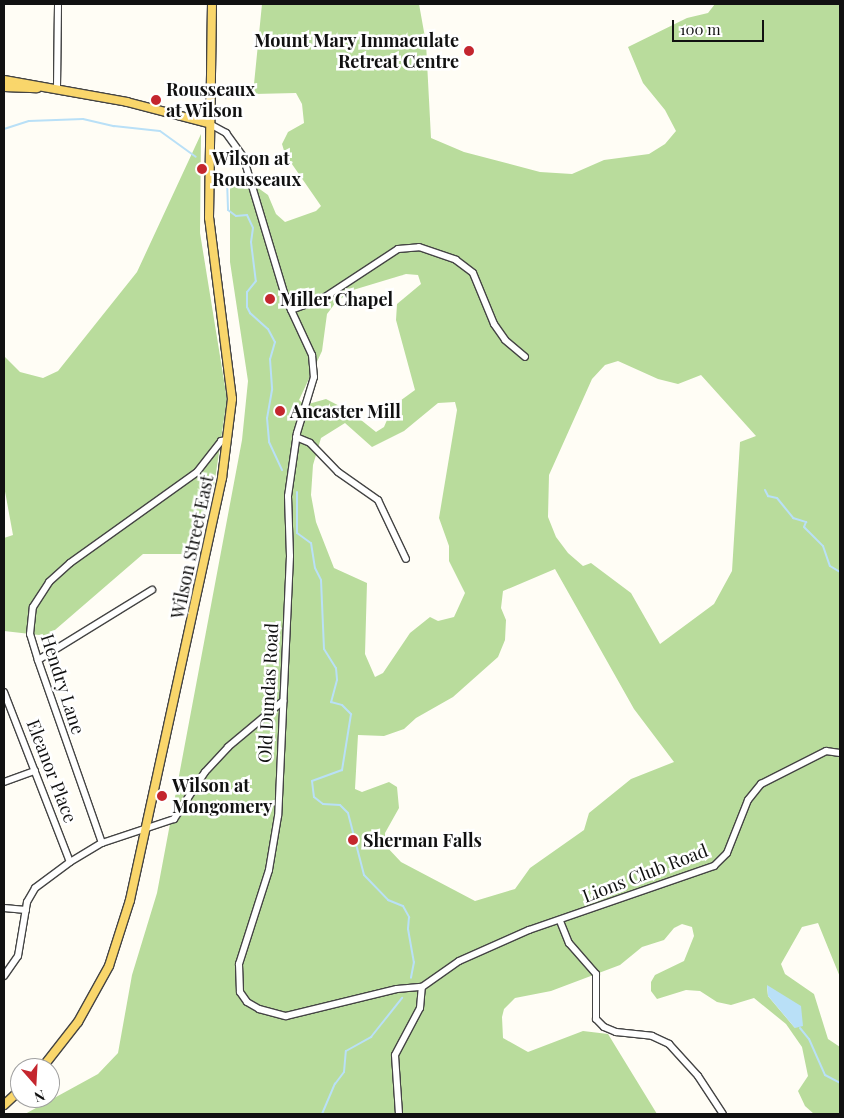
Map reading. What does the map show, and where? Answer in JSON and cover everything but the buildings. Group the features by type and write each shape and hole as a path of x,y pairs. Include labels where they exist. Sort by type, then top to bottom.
{"main road":[{"name":"Wilson Street East","path":"50,1058 78,1022 109,966 130,900 147,828 227,440 231,382 211,249 209,193 208,123 212,4"},
{"path":"4,80 57,87 208,123"},
{"path":"4,87 57,87"}],"street":[{"path":"57,87 58,4"},
{"name":"Old Dundas Road","path":"208,123 226,133 243,156 276,272 312,355 314,377 296,436 288,496 290,556 283,701 273,845 269,870 239,964 240,992 247,1002 258,1009 286,1016 408,987 419,987"},
{"path":"291,310 322,298 398,249 419,247 456,260 473,273 494,324 505,340 525,357"},
{"path":"296,436 310,443 338,472 378,500 406,559"},
{"name":"Hendry Lane","path":"102,843 30,634 30,619 33,607 49,582 70,563 197,472 221,441 227,440"},
{"path":"38,660 152,590"},
{"name":"Eleanor Place","path":"4,692 70,862"},
{"path":"4,976 18,956 26,910 35,888 70,862 102,843 174,819 205,772 228,747 283,701"},
{"name":"Lions Club Road","path":"419,987 459,960 529,930 560,921 714,866 727,853 748,800 761,784 826,751 840,753"},
{"path":"4,782 35,771"},
{"path":"4,908 26,910"},
{"path":"560,921 569,943 596,974 596,1019 604,1027 616,1032 652,1036 669,1044 698,1076 723,1114"},
{"path":"399,1114 395,1055 420,1008 419,987"}],"green space":[{"path":"262,4 419,4 426,43 431,138 464,152 540,172 572,174 604,160 649,154 665,144 676,131 665,110 643,83 628,47 687,18 708,13 715,4 840,4 840,977 818,923 802,927 781,964 785,974 814,994 828,1039 840,1047 840,1114 814,1114 805,1106 798,1091 808,1076 802,1047 786,1024 754,998 731,1005 717,1002 700,991 686,990 657,999 651,991 651,982 655,975 684,961 694,936 692,927 682,924 674,928 664,940 642,947 620,965 551,991 515,998 504,1009 502,1017 503,1038 528,1052 583,1031 608,1034 657,1114 25,1114 36,1108 60,1108 60,1095 98,1074 118,1053 132,975 157,893 242,440 248,381 230,262 230,179 251,183 268,195 276,214 285,222 316,211 321,206 285,154 282,144 288,132 304,123 302,104 296,93 253,94","holes":["406,274 418,275 421,284 397,304 396,320 415,390 393,406 384,427 376,432 351,412 326,399 305,405 299,400 322,351 327,314 336,302 353,290","618,361 658,379 678,384 701,375 756,436 740,442 732,571 714,604 660,644 631,593 591,563 583,566 568,553 556,537 548,517 549,475 592,379 605,365","455,402 457,410 439,518 449,546 449,561 465,593 454,617 438,621 430,617 410,633 383,673 375,677 365,654 367,583 334,568 316,522 311,495 313,465 321,438 345,423 372,447 404,431 438,403","555,569 634,709 674,762 631,779 589,813 584,830 530,868 515,889 475,901 401,862 385,845 385,833 399,808 397,787 389,782 362,792 355,789 358,735 384,736 404,729 416,718 453,697 498,657 505,640 506,620 501,608 503,591","767,986 787,1000 795,1028 768,996"]},
{"path":"201,134 200,233 227,399 214,486 193,554 143,554 48,636 4,631 4,538 13,535 4,486 4,356 20,372 43,378 58,371 137,272"}],"water":[{"path":"767,985 801,1006 803,1026 795,1028 768,996"}],"waterway":[{"path":"4,129 29,121 83,119 114,126 160,131 196,157"},
{"path":"223,175 227,180 228,210 236,216 247,215 253,228 251,242 256,281 247,292 247,307 250,313 268,329 275,342 270,359 272,390 267,418 269,442 282,470"},
{"path":"765,490 768,496 777,498 793,518 806,522 804,527 823,546 830,566 840,572"},
{"path":"297,492 297,533 311,543 315,568 321,580 324,649 336,668 337,680 331,702 342,705 351,714 342,770 312,781 314,797 323,804 340,805 348,813 364,875 388,900 403,906 409,917 408,929 414,962 411,978"},
{"path":"322,1114 335,1084 344,1072 346,1051 371,1037 402,998"},
{"path":"800,1028 809,1039 825,1075 840,1083"}],"place":[{"name":"Mount Mary Immaculate Retreat Centre","path":"469,51"},
{"name":"Rousseaux at Wilson","path":"156,100"},
{"name":"Wilson at Rousseaux","path":"202,169"},
{"name":"Miller Chapel","path":"270,299"},
{"name":"Ancaster Mill","path":"280,411"},
{"name":"Wilson at Mongomery","path":"162,796"},
{"name":"Sherman Falls","path":"353,840"}]}
